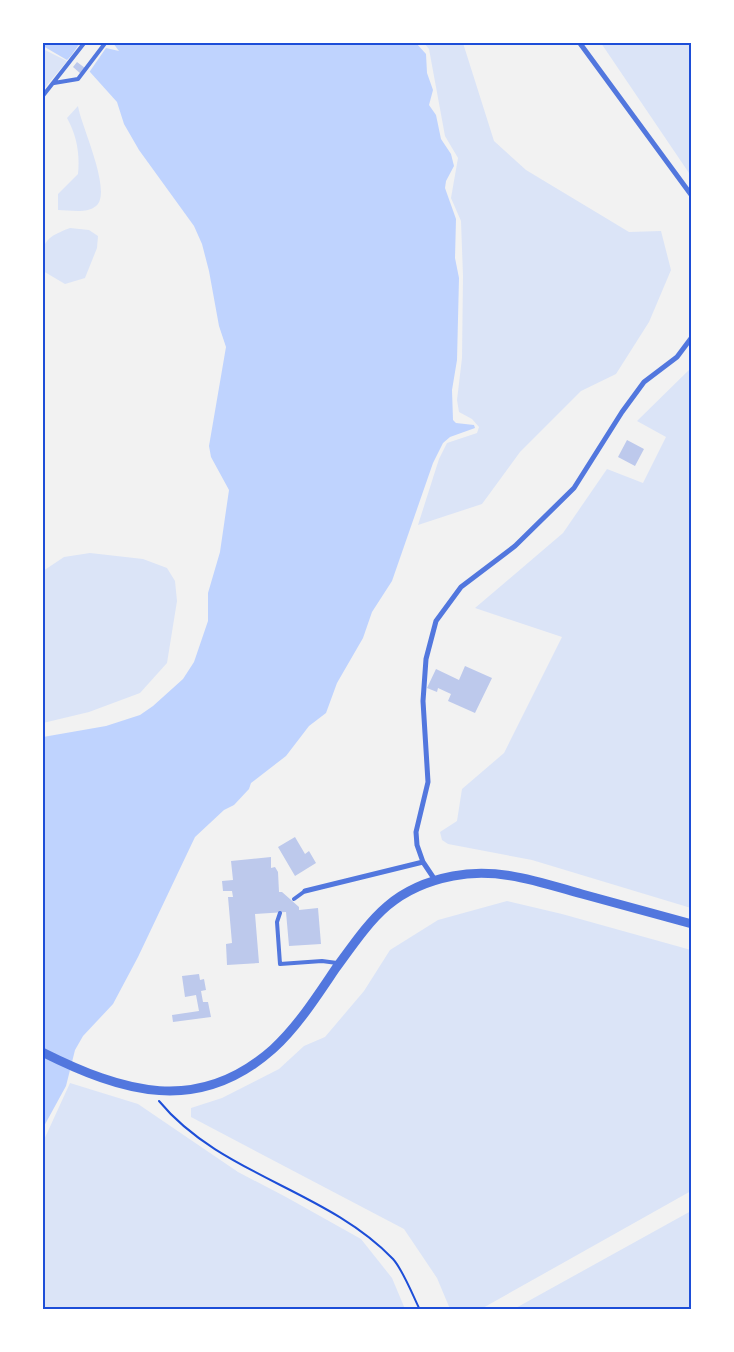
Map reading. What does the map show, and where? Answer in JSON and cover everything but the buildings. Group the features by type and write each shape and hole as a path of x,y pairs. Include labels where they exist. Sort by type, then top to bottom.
{"street":[{"path":"579,42 692,196"},
{"path":"435,880 423,862 417,845 416,832 428,782 423,701 426,659 436,620 460,587 515,546 574,488 644,382 677,357 692,336"},
{"path":"305,891 423,862"},
{"path":"42,1052 83,1072 125,1086 151,1091 196,1088 227,1078 258,1061 275,1047 299,1020 368,924 386,905 435,880 482,871 513,875 692,924"}],"lane":[{"path":"42,97 85,42"},
{"path":"54,83 78,79 106,42"},
{"path":"294,899 305,891"},
{"path":"280,913 277,922 280,964 322,961 340,964"}],"path":[{"path":"151,1091 176,1121 248,1170 318,1205 359,1230 394,1261 420,1310"}],"shaded area":[{"path":"424,43 463,43 494,141 526,170 629,232 661,231 671,270 649,322 616,374 581,391 520,452 482,504 418,525 439,459 447,443 477,433 479,427 472,419 459,412 457,400 462,358 463,276 461,221 451,198 458,158 445,136 429,49"},
{"path":"601,43 691,43 691,176"},
{"path":"43,49 67,61 43,90"},
{"path":"78,106 99,173 100,199 96,206 88,210 58,210 58,194 78,174 79,159 77,145 67,118"},
{"path":"70,228 89,230 98,236 97,248 85,278 65,284 43,271 42,254 43,247 50,238"},
{"path":"691,368 691,908 532,860 448,844 442,840 440,832 457,821 462,789 504,753 562,637 475,608 563,533 607,469 643,483 666,437 637,421"},
{"path":"90,553 143,559 167,568 175,581 177,601 167,663 140,693 89,712 43,723 43,571 64,557"},
{"path":"507,901 562,914 691,950 691,1191 481,1309 450,1309 437,1278 404,1229 191,1117 191,1108 222,1098 279,1069 304,1046 325,1037 364,991 390,950 438,920"},
{"path":"70,1083 138,1104 238,1172 361,1239 392,1278 405,1309 43,1309 43,1142"},
{"path":"691,1211 691,1309 514,1309"}],"water":[{"path":"43,43 416,43 426,54 427,73 433,90 429,105 436,115 441,139 451,154 454,166 446,181 445,188 456,219 455,258 459,278 457,360 452,390 453,420 456,423 474,425 475,428 450,437 443,443 433,463 392,581 372,612 363,638 337,683 326,713 309,726 286,756 251,783 249,789 234,805 224,810 195,837 138,957 113,1004 83,1036 75,1050 66,1086 43,1128 43,737 106,726 140,715 183,679 194,662 208,621 208,593 220,552 229,490 211,457 209,446 226,347 219,326 202,244 194,226 139,150 124,124 117,102 90,72 71,56 67,60 43,46"}],"pier":[{"path":"80,43 113,43 119,51 106,48 88,74 71,60 66,63"}]}
